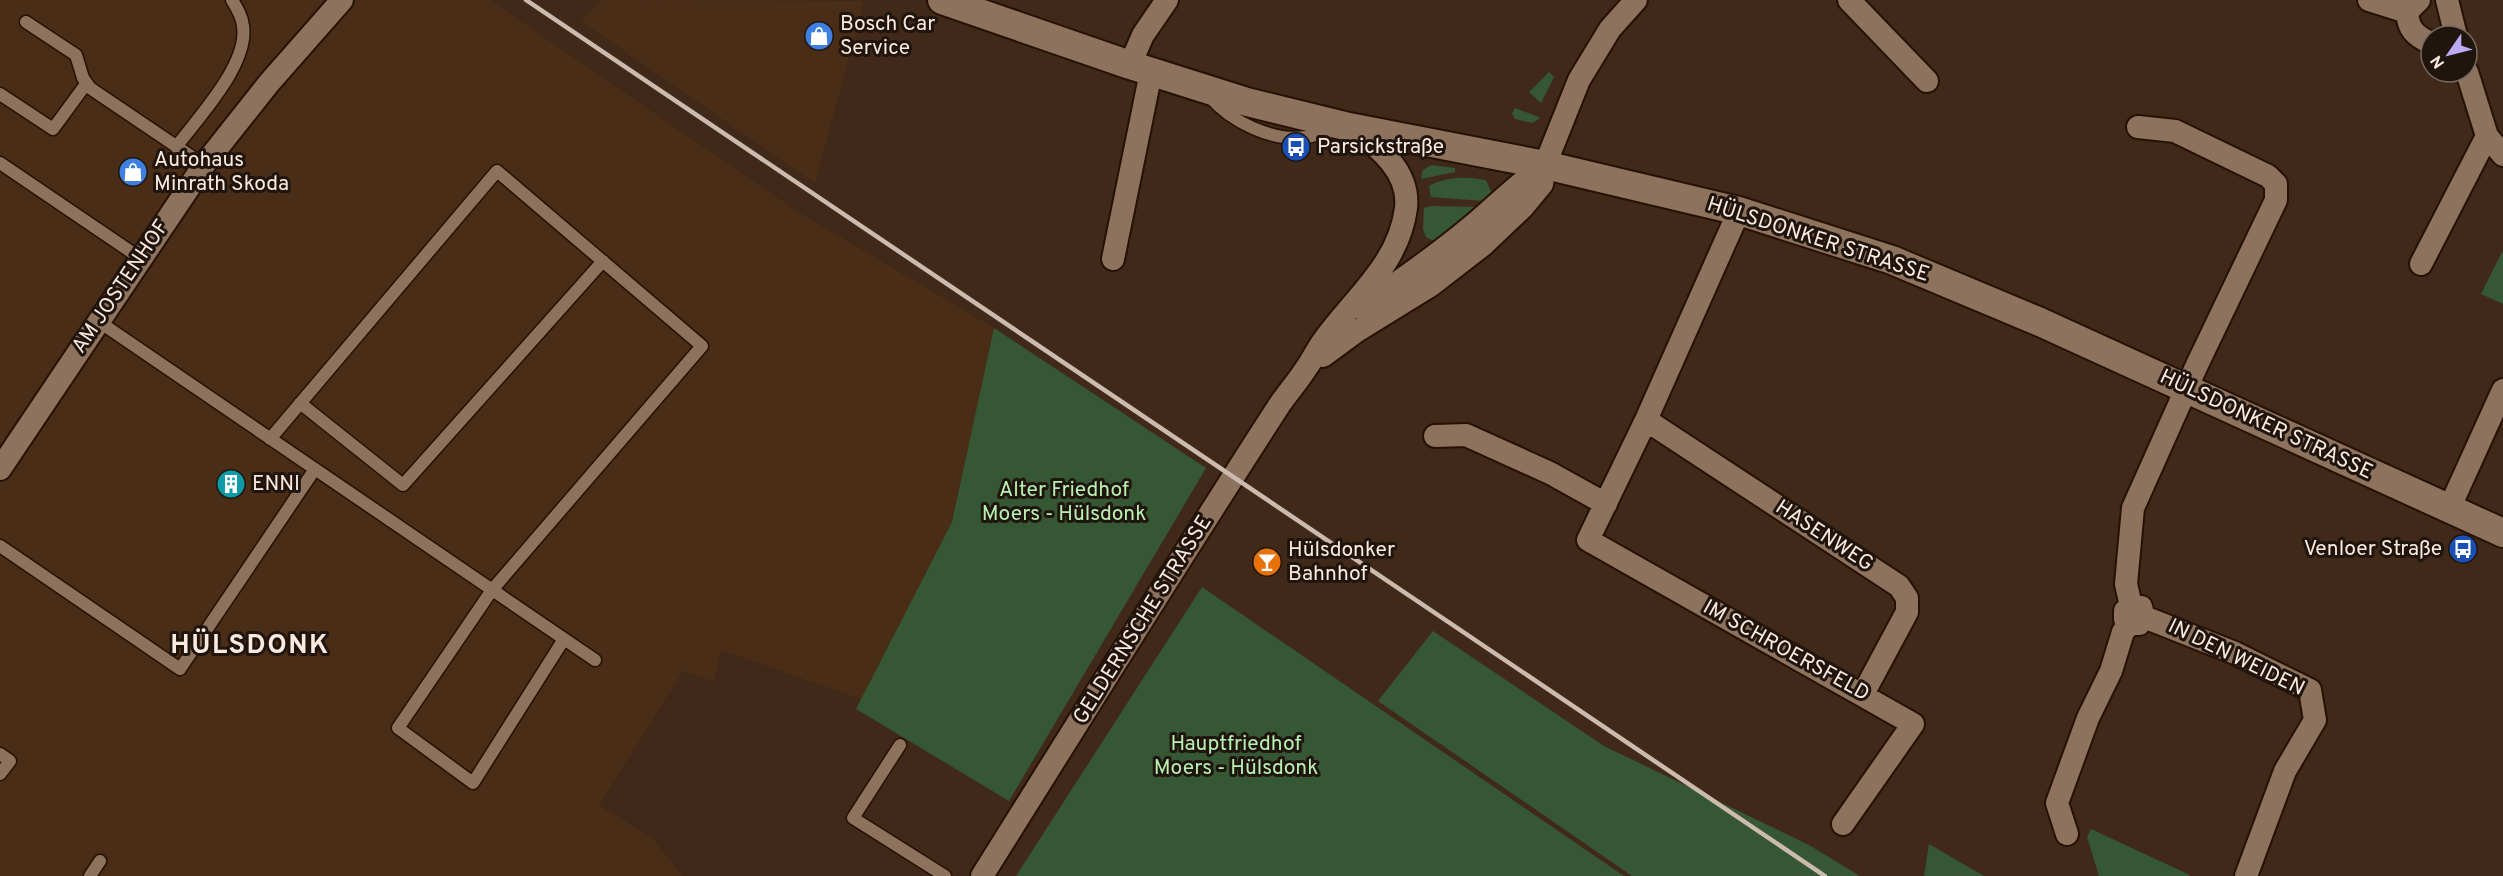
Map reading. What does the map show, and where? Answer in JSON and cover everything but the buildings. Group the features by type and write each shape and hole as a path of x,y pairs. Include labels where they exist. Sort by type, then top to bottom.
{"street":[{"name":"HÜLSDONKER STRASSE","path":"942,0 989,8 1141,69 1204,89 1349,127 1545,165 1739,211 1892,260 2040,322 2503,533"},
{"path":"1113,259 1141,69 1143,35 1167,0"},
{"path":"1545,165 1579,80 1610,28 1636,0"},
{"path":"1849,0 1928,81"},
{"path":"2369,0 2413,6 2408,26 2419,37"},
{"path":"2447,0 2453,24"},
{"name":"AM JOSTENHOF","path":"0,469 204,165 334,2"},
{"path":"2471,84 2487,136 2503,155"},
{"name":"GELDERNSCHE STRASSE","path":"982,876 1183,554 1324,340 1386,264 1402,229 1406,206 1402,181 1390,160 1376,144 1349,127"},
{"path":"2067,834 2057,803 2088,718 2111,671 2123,633 2135,616 2126,584 2133,508 2276,200 2276,184 2268,176 2175,131 2138,127"},
{"path":"2421,264 2487,136"},
{"name":"GELDERNSCHE STRASSE","path":"1344,318 1471,227 1523,179 1545,165"},
{"name":"GELDERNSCHE STRASSE","path":"1307,368 1357,331 1430,286 1483,246 1523,207 1542,184 1545,165"},
{"name":"IM SCHROERSFELD","path":"1739,211 1646,420 1588,540 1863,693 1913,724 1843,824"},
{"path":"2449,509 2503,390"},
{"name":"HASENWEG","path":"1646,420 1899,586 1907,598 1907,612 1863,693"},
{"path":"1435,436 1466,435 1550,472 1605,504"},
{"name":"IN DEN WEIDEN","path":"2135,616 2235,653 2310,690 2315,720 2285,771 2246,876"}],"lane":[{"path":"176,147 217,93 235,63 244,27 240,12 232,0"},
{"path":"26,22 76,55 86,84 204,165"},
{"path":"0,94 52,129 86,84"},
{"path":"0,163 140,258"},
{"path":"270,439 497,171 702,346 492,590 398,728 473,783 564,639"},
{"path":"300,403 404,485 603,261"},
{"path":"98,321 595,660"},
{"path":"0,546 180,669 315,469"},
{"path":"900,745 853,818 945,876"},
{"path":"0,754 10,761 0,774"},
{"path":"90,876 100,861"}],"shaded area":[{"path":"0,0 490,0 795,210 994,328 952,522 861,699 721,650 714,681 683,671 599,805 653,839 682,876 0,876"},
{"path":"603,0 864,1 815,183 581,21"}],"green space":[{"path":"1549,72 1554,77 1541,103 1529,92"},
{"path":"1515,108 1539,117 1539,119 1532,123 1515,119 1512,113"},
{"path":"1431,165 1455,168 1455,172 1421,179 1423,170"},
{"path":"1449,179 1486,180 1492,194 1484,201 1431,197 1429,186"},
{"path":"1431,206 1484,207 1436,242 1426,237 1423,229 1424,208"},
{"path":"2503,250 2503,304 2481,294"},
{"name":"Alter Friedhof Moers - Hülsdonk","path":"994,328 1206,468 1009,801 856,709 952,522"},
{"name":"Hauptfriedhof Moers - Hülsdonk","path":"1202,587 1624,876 1016,876"},
{"path":"1433,631 1604,746 1809,845 1860,876 1632,876 1378,701"},
{"path":"2091,829 2190,875 2099,876 2087,837"},
{"path":"1929,844 1984,876 1924,876"}],"railway":[{"path":"526,0 1825,876"}],"place":[{"name":"Bosch Car Service","path":"819,36"},
{"name":"Parsickstraße","path":"1296,147"},
{"name":"Autohaus Minrath Skoda","path":"133,172"},
{"name":"ENNI","path":"231,484"},
{"name":"Venloer Straße","path":"2463,549"},
{"name":"Hülsdonker Bahnhof","path":"1267,562"}],"district":[{"name":"HÜLSDONK","path":"250,646"}]}
